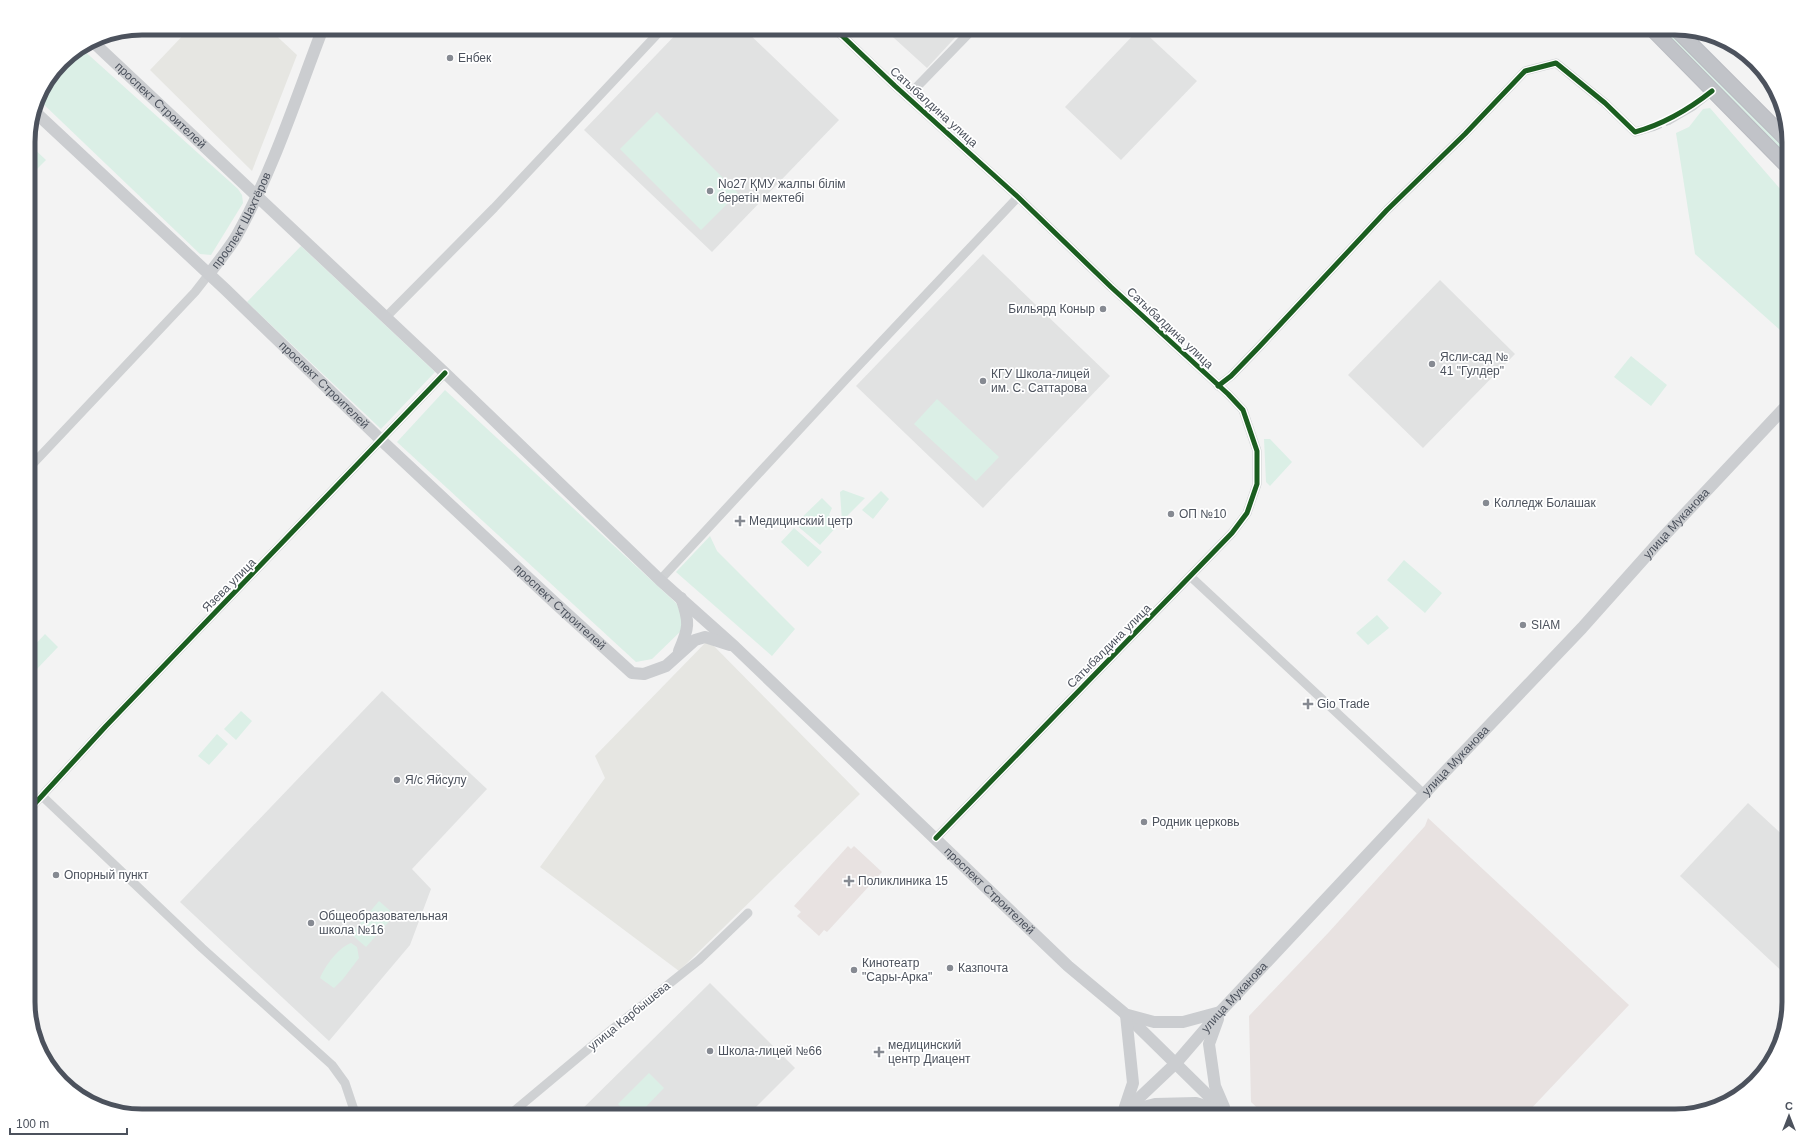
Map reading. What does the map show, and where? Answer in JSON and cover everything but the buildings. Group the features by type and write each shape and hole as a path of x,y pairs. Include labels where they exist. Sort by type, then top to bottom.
{"highway":[{"path":"1658,35 1782,161"},
{"path":"1683,35 1782,135"}],"main road":[{"name":"проспект Шахтёров","path":"209,274 235,238 256,195 291,114 320,35"},
{"name":"проспект Строителей","path":"97,45 386,317 660,580 735,647 1068,966 1126,1015 1222,1109"},
{"name":"проспект Строителей","path":"39,116 209,274 381,440 632,673 644,674 666,666 695,640 705,637 735,647"},
{"name":"улица Муканова","path":"1127,1109 1176,1063 1220,1012 1582,628 1665,535 1782,410"},
{"path":"677,656 688,627 686,612 681,598"},
{"path":"1124,1109 1133,1083 1126,1015 1154,1022 1183,1022 1220,1012"},
{"path":"1220,1012 1209,1044 1215,1086 1225,1109"},
{"path":"1138,1109 1155,1104 1196,1103 1212,1109"}],"street":[{"path":"386,317 494,208 656,35"},
{"name":"Сатыбалдина улица","path":"841,35 907,97 1018,197 1111,287 1244,410 1257,451 1257,484 1247,513 1232,533 936,838"},
{"path":"907,97 967,35"},
{"path":"1218,386 1231,376 1387,210 1465,134 1525,71 1556,63 1605,103 1635,132 1652,127"},
{"path":"1669,120 1689,108 1712,91"},
{"path":"660,580 853,371 1018,197"},
{"name":"проспект Шахтёров","path":"35,462 195,292 209,274"},
{"name":"Язева улица","path":"35,804 112,720 445,373"},
{"path":"1191,576 1424,794"},
{"path":"42,796 202,948 332,1065 345,1083 354,1109"},
{"name":"улица Карбышева","path":"516,1109 605,1034 699,960 748,913"}],"shaded area":[{"path":"183,35 276,35 297,55 252,171 150,70"},
{"name":"No27 ҚМУ жалпы білім беретін мектебі","path":"675,35 750,35 839,120 712,252 584,130"},
{"path":"891,35 958,35 927,68"},
{"path":"1133,35 1148,35 1197,81 1121,160 1065,107"},
{"name":"КГУ Школа-лицей им. С. Саттарова","path":"983,254 1110,376 983,508 856,386"},
{"name":"Ясли-сад № 41 \"Гулдер\"","path":"1440,280 1515,354 1423,448 1348,375"},
{"path":"708,640 860,794 679,971 540,867 605,778 595,756"},
{"name":"Общеобразовательная школа №16","path":"382,691 487,789 412,869 431,889 410,945 329,1041 180,902"},
{"path":"1748,803 1782,834 1782,971 1680,876"},
{"path":"1428,818 1629,1005 1531,1109 1258,1109 1251,1102 1249,1016 1329,932 1425,826"},
{"path":"848,846 851,849 854,846 882,872 827,932 824,930 819,936 797,916 801,912 794,906"},
{"name":"Школа-лицей №66","path":"710,983 795,1068 756,1107 758,1109 582,1109"}],"green space":[{"path":"1668,35 1673,35 1782,145 1782,151"},
{"path":"85,52 238,189 242,195 243,203 211,255 200,254 42,103 49,89 66,66"},
{"path":"1710,108 1782,191 1782,332 1695,254 1676,133 1689,127 1703,109"},
{"path":"657,112 738,193 701,230 620,149"},
{"path":"35,150 46,160 35,171"},
{"path":"301,246 435,372 381,429 247,302"},
{"path":"1631,356 1667,385 1651,406 1614,377"},
{"path":"445,390 676,603 683,617 682,630 652,659 636,662 397,442"},
{"path":"937,399 999,457 976,481 914,424"},
{"path":"1264,439 1270,439 1292,462 1270,486 1266,482"},
{"path":"843,490 865,498 842,521 840,492"},
{"path":"881,491 889,499 873,519 862,510"},
{"path":"822,498 832,508 829,515 839,524 820,545 795,524"},
{"path":"794,528 822,552 808,567 781,542"},
{"path":"710,536 717,551 795,629 772,656 676,572"},
{"path":"1404,560 1442,593 1425,613 1387,580"},
{"path":"1377,615 1389,628 1368,645 1356,633"},
{"path":"45,634 58,647 35,671 35,645"},
{"path":"241,711 252,721 236,740 224,729"},
{"path":"217,734 228,744 209,765 198,756"},
{"path":"379,901 395,915 366,947 351,934"},
{"path":"351,943 357,947 359,958 334,988 320,978 325,968 333,958 342,948"},
{"path":"649,1073 664,1088 644,1109 623,1109 618,1104"}],"tunnel":[{"path":"1652,127 1669,120"}],"cycle path":[{"path":"841,35 895,86 1018,197 1111,287 1228,394 1243,410 1257,451 1257,484 1247,513 1232,533 936,838"},
{"path":"1218,386 1231,376 1387,210 1465,134 1525,71 1556,63 1605,103 1635,132 1666,121 1712,91"},
{"path":"35,803 106,726 445,373"}],"place":[{"name":"Енбек","path":"450,58"},
{"name":"No27 ҚМУ жалпы білім беретін мектебі","path":"710,191"},
{"name":"Бильярд Коныр","path":"1103,309"},
{"name":"Ясли-сад № 41 \"Гулдер\"","path":"1432,364"},
{"name":"КГУ Школа-лицей им. С. Саттарова","path":"983,381"},
{"name":"Колледж Болашак","path":"1486,503"},
{"name":"ОП №10","path":"1171,514"},
{"name":"Медицинский цетр","path":"740,521"},
{"name":"SIAM","path":"1523,625"},
{"name":"Gio Trade","path":"1308,704"},
{"name":"Я/c Яйсулу","path":"397,780"},
{"name":"Родник церковь","path":"1144,822"},
{"name":"Опорный пункт","path":"56,875"},
{"name":"Поликлиника 15","path":"849,881"},
{"name":"Общеобразовательная школа №16","path":"311,923"},
{"name":"Казпочта","path":"950,968"},
{"name":"Кинотеатр \"Сары-Арка\"","path":"854,970"},
{"name":"Школа-лицей №66","path":"710,1051"},
{"name":"медицинский центр Диацент","path":"879,1052"}]}
